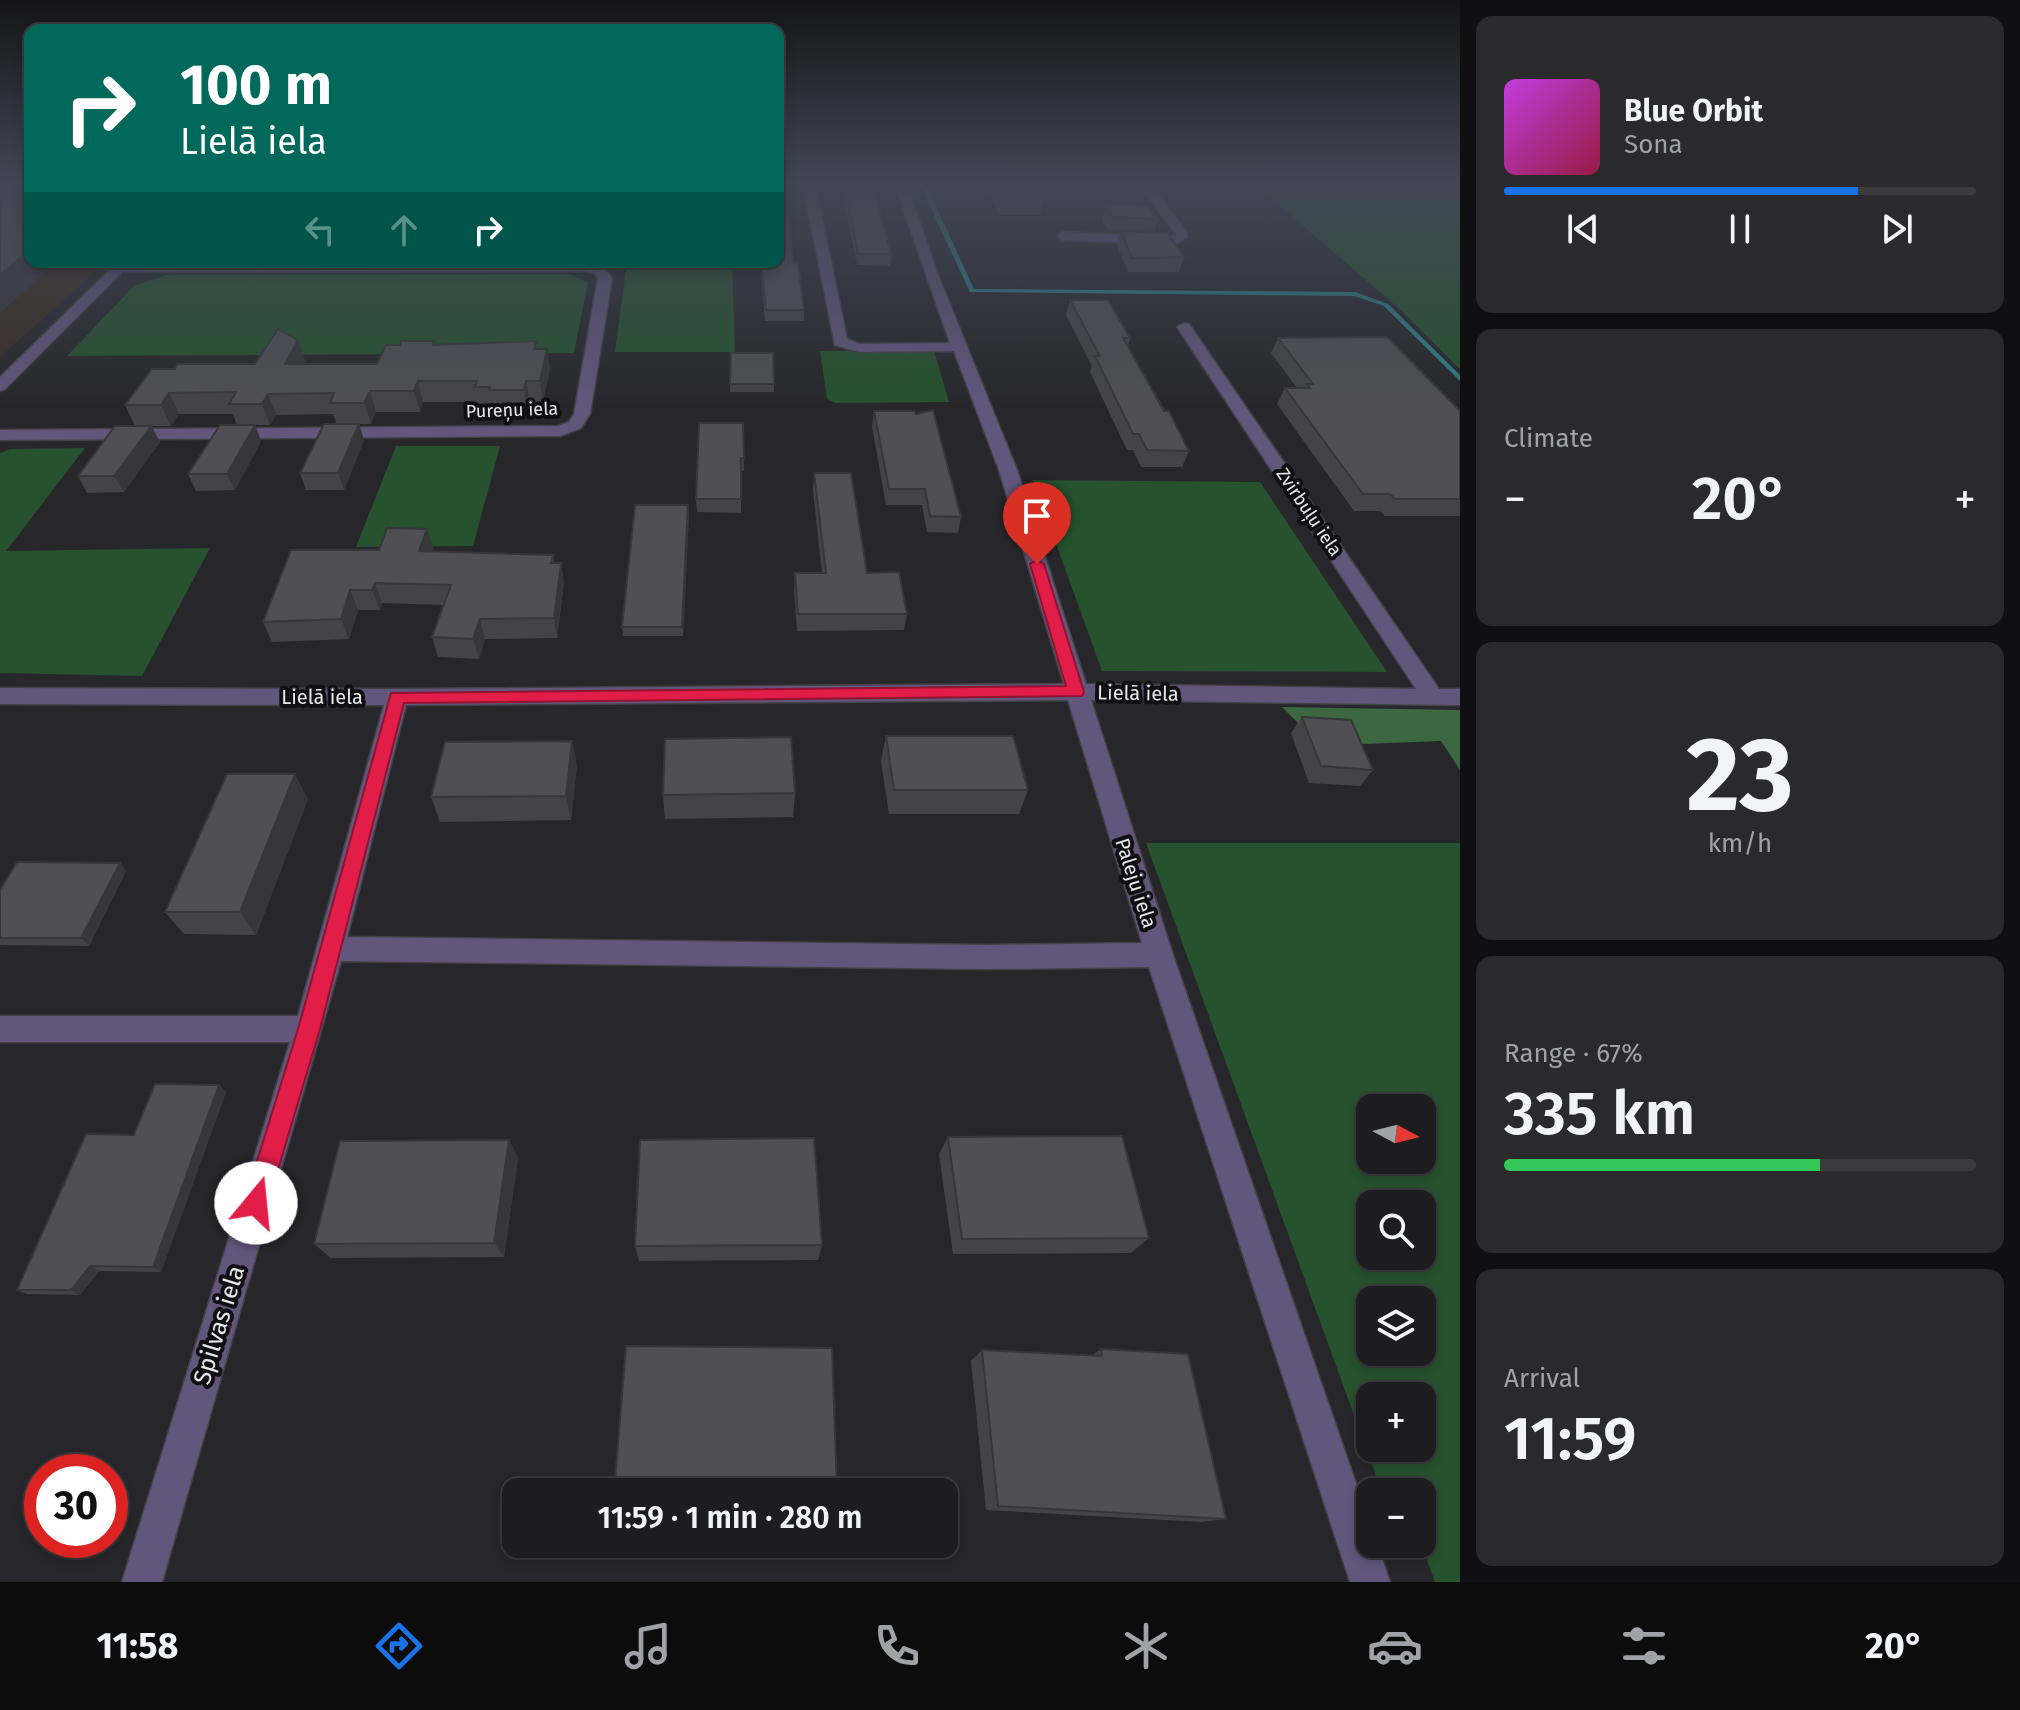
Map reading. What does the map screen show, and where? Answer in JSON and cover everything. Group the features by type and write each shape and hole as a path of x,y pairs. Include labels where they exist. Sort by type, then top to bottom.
{"street":[{"path":"824,259 840,342 859,348 959,347"},
{"name":"Paleju iela","path":"927,259 1008,470 1159,955 1370,1582"},
{"path":"0,386 119,268"},
{"name":"Pureņu iela","path":"0,435 560,431 575,425 582,414 605,278 598,270 588,268"},
{"name":"Zvirbuļu iela","path":"1184,327 1433,697"},
{"name":"Lielā iela","path":"0,696 397,697 1076,692 1460,697"},
{"name":"Spilvas iela","path":"142,1582 309,1029 397,697"},
{"path":"330,949 987,957 1159,955"},
{"path":"0,1029 309,1029"}],"shaded area":[{"path":"0,259 24,259 24,268 99,268 0,357"}],"green space":[{"path":"1341,259 1460,259 1460,369 1396,306"},
{"path":"626,268 732,268 735,352 615,352"},
{"path":"569,274 588,282 574,353 67,356 134,286 166,275"},
{"path":"820,351 934,351 949,402 835,403 827,399"},
{"path":"396,446 500,446 473,546 356,547"},
{"path":"85,448 6,551 210,548 142,676 0,673 0,453 10,449"},
{"path":"1033,480 1260,482 1387,672 1102,671"},
{"path":"1282,707 1460,710 1460,770 1441,741 1363,744 1304,729"},
{"path":"1146,843 1460,843 1460,1582 1435,1582 1426,1558 1436,1558 1436,1478 1377,1478 1371,1462 1436,1462 1436,1382 1356,1382 1356,1420"}],"building":[{"path":"0,259 19,259 0,275"},
{"path":"784,259 793,259 793,263 798,263 804,310 766,310 762,268 784,268"},
{"path":"1070,300 1108,300 1130,338 1123,338 1164,411 1169,411 1189,451 1147,450 1139,434 1133,434 1095,356 1100,356"},
{"path":"278,329 298,340 285,364 377,364 386,345 400,345 401,341 434,341 433,345 537,341 534,349 547,349 540,381 526,381 524,390 489,390 490,387 475,387 477,381 418,381 414,391 370,391 364,403 330,403 334,393 268,394 262,404 229,404 236,392 169,393 161,405 125,405 152,369 175,369 178,364 255,364"},
{"path":"1387,337 1460,411 1460,499 1395,499 1390,494 1363,494 1285,388 1310,388 1307,384 1313,384 1278,338"},
{"path":"731,353 773,353 774,384 730,384"},
{"path":"933,410 961,517 930,516 925,489 889,489 874,411 915,411 916,414"},
{"path":"699,423 743,423 741,499 696,499"},
{"path":"324,424 359,424 338,473 300,473"},
{"path":"220,425 255,425 227,474 188,474"},
{"path":"115,426 151,426 114,476 78,476"},
{"path":"814,473 851,473 867,573 899,572 907,614 798,614 795,573 826,573"},
{"path":"635,505 688,505 682,627 622,627"},
{"path":"387,528 427,529 419,551 553,555 551,563 561,563 554,618 480,619 473,639 432,637 451,585 375,583 372,590 350,590 341,619 263,622 291,550 379,550"},
{"path":"1302,717 1351,720 1373,770 1321,766"},
{"path":"886,736 1013,736 1028,790 894,790"},
{"path":"791,737 795,793 663,795 665,739"},
{"path":"572,741 566,796 431,797 445,742"},
{"path":"227,774 295,774 240,912 165,912"},
{"path":"17,862 120,863 81,938 0,938 0,890"},
{"path":"155,1084 219,1085 153,1267 90,1266 71,1290 17,1290 86,1134 134,1135"},
{"path":"1122,1136 1149,1238 962,1239 948,1137"},
{"path":"814,1138 822,1245 635,1246 640,1140"},
{"path":"509,1140 494,1243 314,1244 340,1141"},
{"path":"626,1346 832,1348 837,1478 615,1478"},
{"path":"1101,1349 1188,1354 1226,1519 998,1506 982,1350 1102,1356"}],"waterway":[{"path":"957,259 972,291 1355,294 1386,305 1460,379"}],"route":[{"path":"256,1203 309,1029 397,697 1076,692 1037,564"}]}
